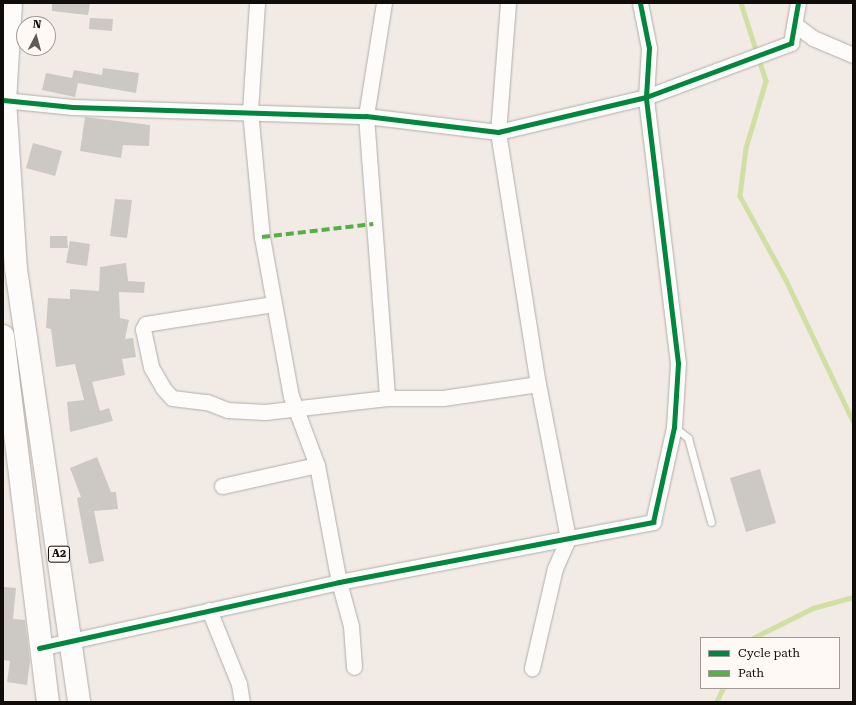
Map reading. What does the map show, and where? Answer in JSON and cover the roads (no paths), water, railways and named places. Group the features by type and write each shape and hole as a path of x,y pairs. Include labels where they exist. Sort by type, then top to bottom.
{"highway":[{"name":"A2","path":"11,3 6,40 4,100 9,269 37,406 79,702"},
{"name":"A2","path":"3,336 39,648 48,702"},
{"path":"12,410 37,406"}],"street":[{"path":"257,3 250,111 257,193 273,304 295,411 317,465 339,582 351,626 354,667"},
{"path":"384,3 366,116 387,398"},
{"path":"508,3 498,132 538,384 568,539 555,568 532,668"},
{"path":"39,648 70,643 209,610 339,582 653,522 674,427 678,363 646,97 649,48 640,3"},
{"path":"4,100 73,107 250,111 366,116 498,132 646,97 791,43 797,26 798,3"},
{"path":"797,26 813,38 853,55"},
{"path":"273,304 146,324 144,337 150,367 172,398 207,402 228,410 295,411 387,398 442,398 538,384"},
{"path":"222,486 317,465"},
{"path":"209,610 239,684 242,702"}],"lane":[{"path":"674,427 688,438 711,522"}],"waterway":[{"path":"741,3 766,81 746,148 740,196 786,280 853,421"},
{"path":"755,637 813,608 853,597"},
{"path":"716,702 722,689"}]}
